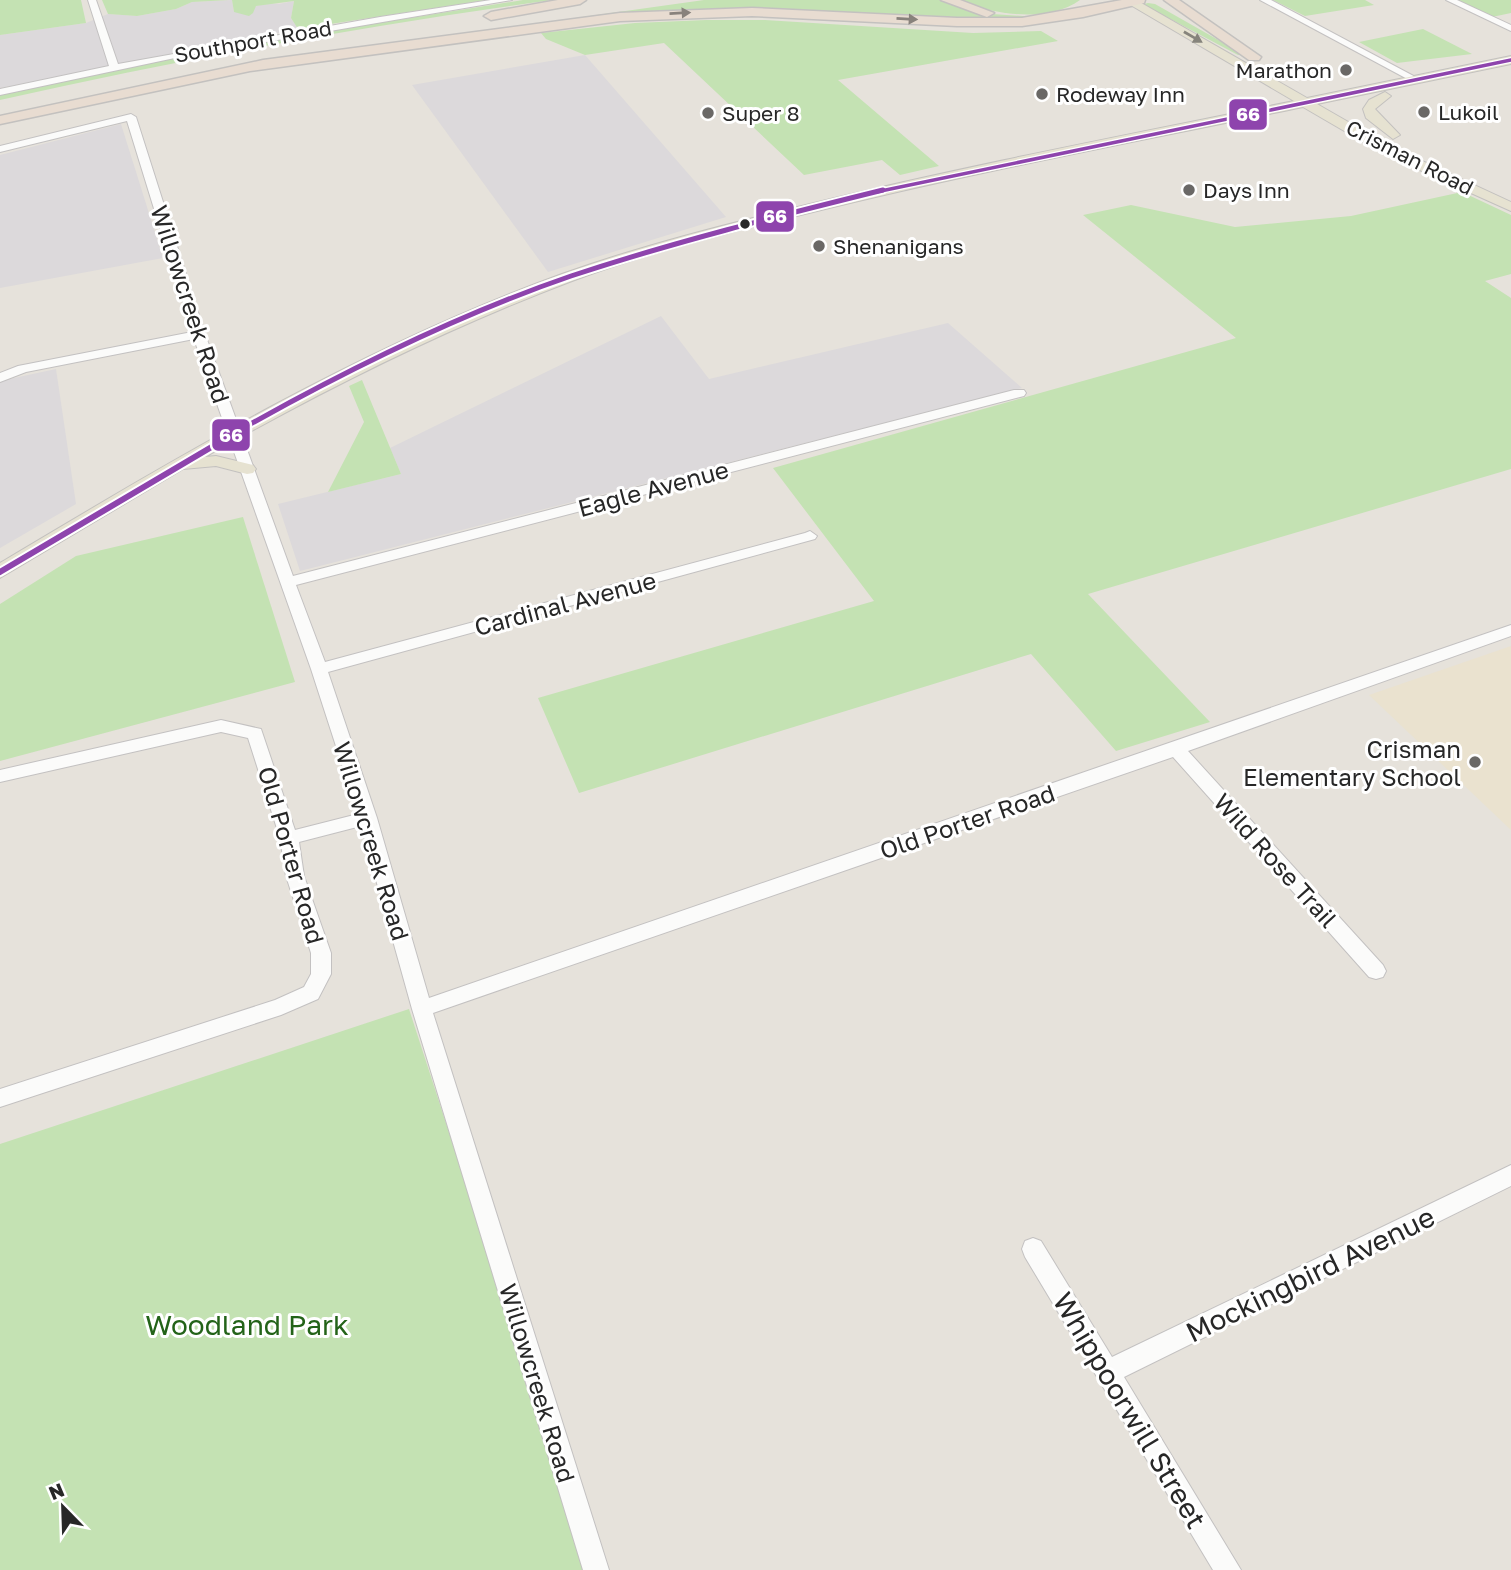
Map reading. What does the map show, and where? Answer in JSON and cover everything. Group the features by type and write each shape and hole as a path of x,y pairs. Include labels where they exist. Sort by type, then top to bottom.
{"highway":[{"path":"0,120 248,67 420,37 676,0"},
{"path":"947,0 974,10 1018,16 1061,12 1085,6 1126,9 1154,15"},
{"path":"1170,0 1258,64"},
{"path":"0,107 240,57 585,1"},
{"path":"248,67 486,33 632,16 763,12 994,23 1021,22 1085,6 1134,1"}],"main road":[{"name":"Crisman Road","path":"1156,0 1318,103 1354,130 1412,162 1511,207"},
{"name":"Crisman Road","path":"1134,1 1154,15 1258,64"},
{"path":"817,207 919,190 1236,126 1365,90 1511,60"},
{"path":"1246,115 1267,106 1275,100 1277,94 1258,64"},
{"path":"0,572 233,432 354,369 440,329 569,277 733,227 888,189 1246,115 1318,103 1340,105 1511,69"},
{"name":"Crisman Road","path":"1318,103 1313,87 1365,90"},
{"path":"1385,96 1373,103 1369,109 1371,115 1401,140"},
{"name":"Crisman Road","path":"1340,105 1511,199"},
{"path":"1236,126 1292,121"},
{"path":"1310,121 1354,130"},
{"path":"167,471 216,461 247,469"}],"street":[{"path":"92,0 114,66"},
{"name":"Southport Road","path":"0,92 114,66 329,27 508,0"},
{"path":"1264,0 1416,80"},
{"path":"1450,0 1511,28"},
{"name":"Willowcreek Road","path":"0,149 131,117 233,432 319,669 368,818 422,1009 596,1570"},
{"path":"0,378 23,369 200,334"},
{"name":"Eagle Avenue","path":"288,582 1019,393"},
{"name":"Cardinal Avenue","path":"319,669 810,536"},
{"name":"Old Porter Road","path":"422,1009 1176,749 1511,630"},
{"name":"Old Porter Road","path":"0,776 221,726 255,733 289,838 295,876 321,953 321,975 311,993 281,1007 0,1098"},
{"name":"Wild Rose Trail","path":"1176,749 1376,971"},
{"path":"289,838 368,818"},
{"name":"Mockingbird Avenue","path":"1108,1373 1511,1175"},
{"name":"Whippoorwill Street","path":"1033,1249 1228,1570"}],"shaded area":[{"path":"232,0 234,12 268,3 294,1 291,18 298,29 0,88 0,35 86,23 108,14 137,16 176,9 192,2"},
{"path":"585,55 726,217 548,272 412,85"},
{"path":"121,124 163,258 0,288 0,155"},
{"path":"661,316 709,379 948,323 1022,388 300,571 278,504 401,474 390,448"},
{"path":"56,369 76,504 0,548 0,381"},
{"name":"Crisman Elementary School","path":"1511,646 1511,830 1369,695"}],"green space":[{"path":"0,0 81,0 86,23 0,35"},
{"path":"102,0 229,0 192,2 176,9 137,16 108,14"},
{"path":"232,0 487,0 298,29 291,18 294,1 256,6 249,16 234,12"},
{"path":"523,0 553,0 275,44 0,100 0,94 215,49"},
{"path":"704,0 940,0 977,13 1037,17 981,20 842,13 749,12 651,14 554,21"},
{"path":"954,0 1080,0 1051,12 1018,14 984,9"},
{"path":"1273,0 1365,0 1374,5 1305,16"},
{"path":"1457,0 1511,0 1511,13 1492,17"},
{"path":"1144,4 1155,4 1243,54 1238,55"},
{"path":"765,20 973,33 1041,31 1058,41 838,80 939,166 900,175 882,160 804,175 664,43 585,55 546,39 541,33 635,23"},
{"path":"1423,29 1472,54 1397,63 1359,42"},
{"path":"1462,192 1511,215 1511,274 1485,281 1511,298 1511,469 1088,594 1210,722 1116,751 1031,654 579,793 538,698 874,601 773,468 1236,338 1083,215 1131,205 1235,227 1351,216"},
{"path":"362,380 401,474 328,492 364,422 349,386"},
{"path":"243,517 295,682 0,761 0,604 76,556"},
{"name":"Woodland Park","path":"409,1009 591,1570 0,1570 0,1144"}],"transit line":[{"name":"66","path":"0,572 160,475 293,400 440,329 569,277 733,227 888,189 1511,60"}],"place":[{"name":"Marathon","path":"1346,70"},
{"name":"Rodeway Inn","path":"1042,94"},
{"name":"Lukoil","path":"1424,112"},
{"name":"Super 8","path":"708,113"},
{"name":"Days Inn","path":"1189,190"},
{"name":"Shenanigans","path":"819,246"},
{"name":"Crisman Elementary School","path":"1475,762"}]}
